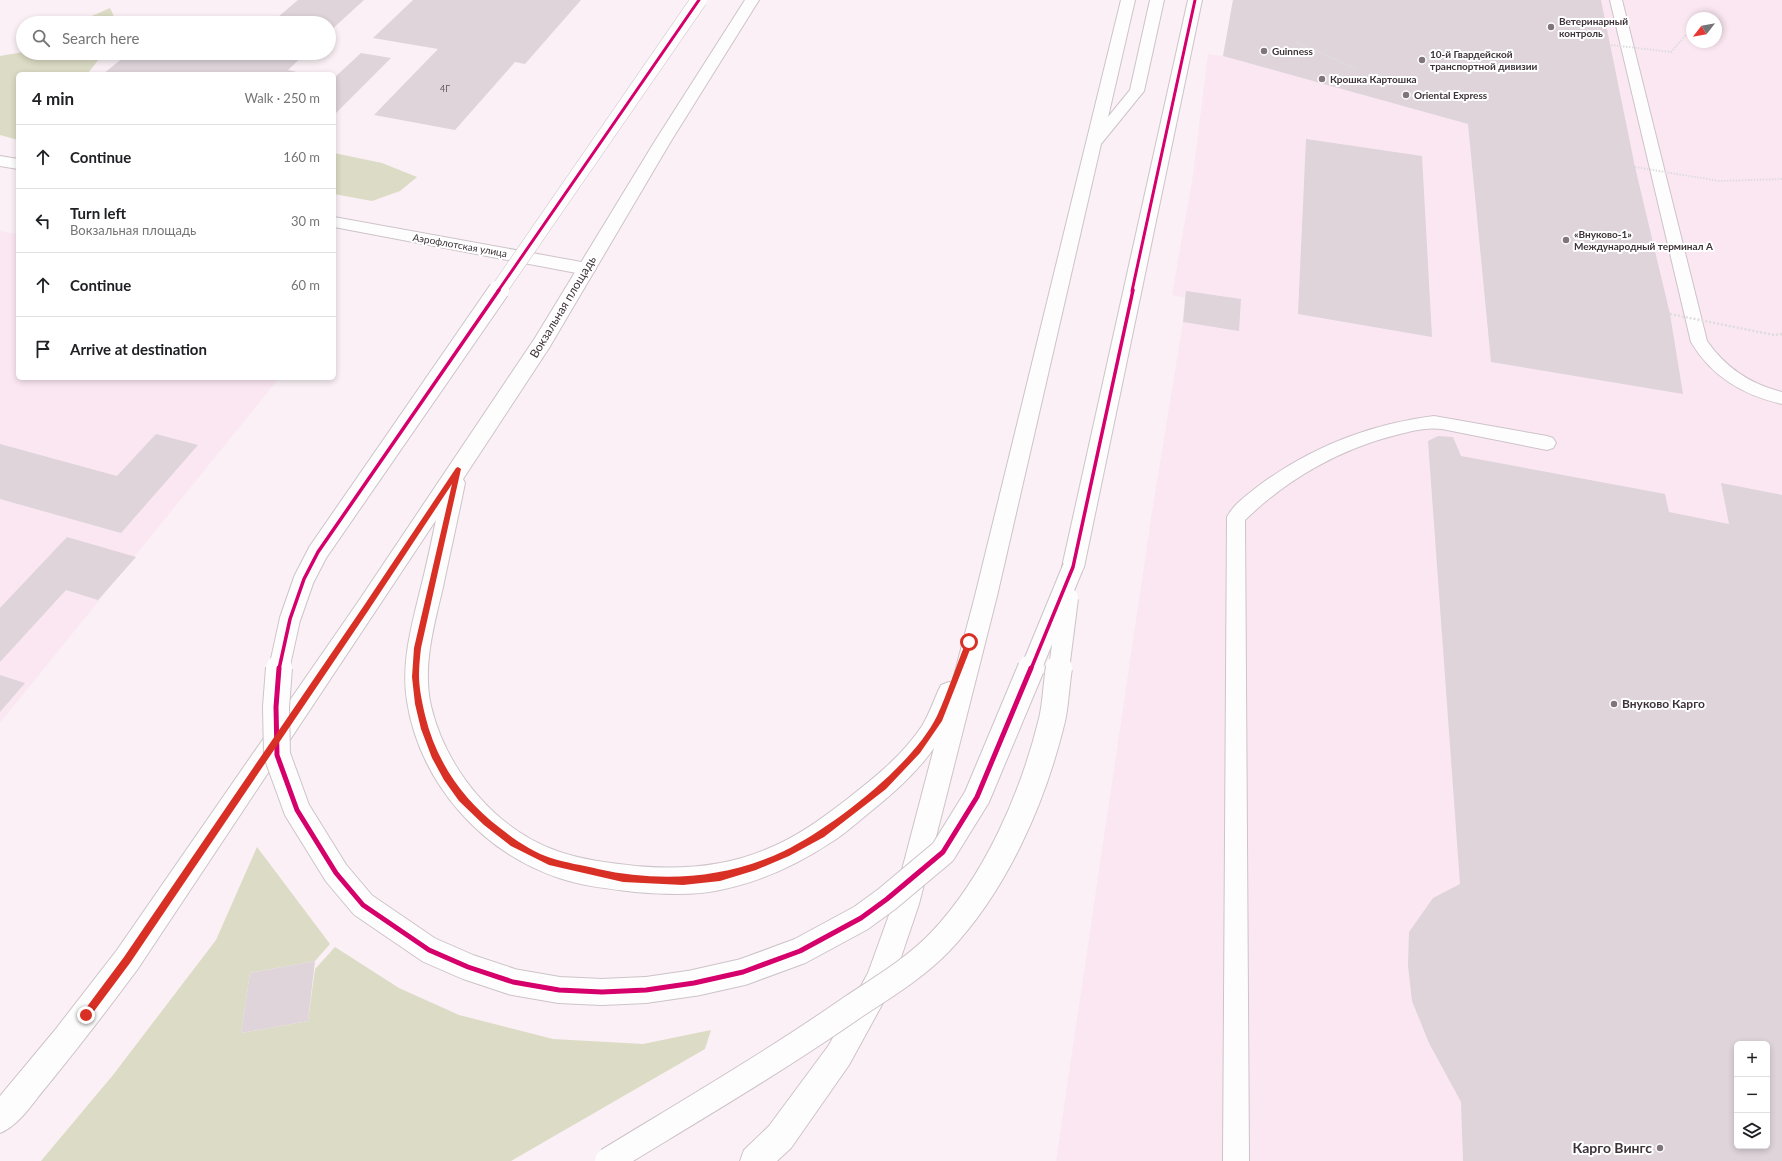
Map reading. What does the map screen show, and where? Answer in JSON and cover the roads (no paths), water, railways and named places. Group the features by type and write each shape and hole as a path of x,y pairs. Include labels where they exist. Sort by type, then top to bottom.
{"main road":[{"path":"699,0 318,552 304,579 290,620 279,665 276,707 277,755 296,810 336,873 363,905 429,950 468,967 521,984 560,990 602,992 646,990 694,984 743,972 800,951 861,918 887,899 943,852 977,797 1073,567"},
{"name":"Вокзальная площадь","path":"0,1118 48,1064 127,960 366,609 542,343 752,0"},
{"path":"755,1161 780,1137 839,1055 880,980 906,904 984,605 1128,0"},
{"path":"1093,145 1137,91 1157,0"},
{"path":"608,1161 801,1043 914,965 940,942 961,917 993,872 1013,831 1037,772 1052,719 1073,567 1195,0"},
{"path":"0,160 16,164"},
{"name":"Аэрофлотская улица","path":"336,222 587,269"},
{"path":"458,469 417,648 415,677 419,704 425,729 435,755 447,778 462,798 487,822 514,843 549,862 584,871 623,878 683,881 720,877 756,866 787,854 821,834 883,787 918,750 931,733 939,718 984,605"}],"lane":[{"path":"1616,0 1699,342 1709,358 1726,375 1749,388 1782,398"},
{"path":"1236,1161 1236,517 1249,502 1271,486 1313,460 1353,442 1398,429 1435,422 1547,444"}],"place":[{"name":"Ветеринарный контроль","path":"1551,27"},
{"name":"Guinness","path":"1264,51"},
{"name":"10-й Гвардейской транспортной дивизии","path":"1422,60"},
{"name":"Крошка Картошка","path":"1322,79"},
{"name":"Oriental Express","path":"1406,95"},
{"name":"«Внуково-1» Международный терминал А","path":"1566,240"},
{"name":"Внуково Карго","path":"1614,704"},
{"name":"Карго Вингс","path":"1660,1148"}]}
